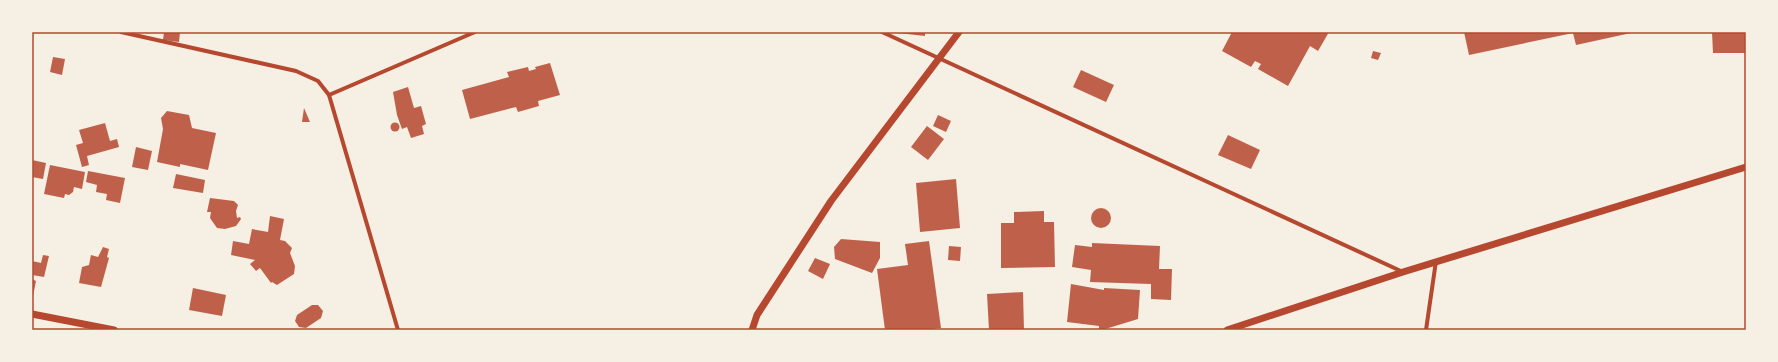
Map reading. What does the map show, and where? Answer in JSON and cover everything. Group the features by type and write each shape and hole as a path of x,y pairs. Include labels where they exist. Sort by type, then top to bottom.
{"street":[{"path":"121,32 296,72 318,81 329,95 398,330"},
{"path":"329,95 475,32"},
{"path":"882,32 937,59 1403,272"},
{"path":"752,330 757,315 831,201 937,59 959,32"},
{"path":"1227,330 1403,272 1746,167"},
{"path":"1426,330 1436,262"},
{"path":"32,314 114,330"}],"building":[{"path":"164,32 180,32 179,42 163,40"},
{"path":"925,32 925,36 898,33"},
{"path":"1232,32 1329,32 1318,51 1310,46 1288,86 1258,69 1261,64 1255,61 1251,67 1222,51"},
{"path":"1464,32 1631,33 1576,45 1573,33 1469,55"},
{"path":"1712,32 1746,32 1746,53 1713,53"},
{"path":"1373,51 1381,53 1378,60 1371,58"},
{"path":"53,57 65,59 62,75 50,72"},
{"path":"550,63 560,95 538,101 539,106 518,112 516,107 470,119 462,90 509,77 507,72 528,67 529,71 536,69 535,67"},
{"path":"1081,70 1114,85 1106,102 1073,87"},
{"path":"408,87 414,108 421,106 426,124 422,126 424,134 411,138 407,127 402,129 397,115 393,92"},
{"path":"304,108 310,122 302,122"},
{"path":"167,111 189,115 192,128 216,133 208,170 180,164 180,167 157,162 163,129 161,118"},
{"path":"938,115 951,121 946,132 933,126"},
{"path":"395,122 400,127 395,132 390,127"},
{"path":"105,123 110,141 117,139 119,147 87,156 89,165 82,167 76,145 83,143 79,130"},
{"path":"927,126 944,139 928,160 911,147"},
{"path":"1228,135 1260,150 1251,169 1218,155"},
{"path":"136,147 152,151 148,170 132,167"},
{"path":"32,160 46,163 43,179 32,177"},
{"path":"50,165 85,172 82,189 74,187 73,192 69,195 65,194 64,198 44,194"},
{"path":"88,171 125,178 120,203 106,200 107,194 96,192 97,185 86,182"},
{"path":"176,174 205,180 203,193 173,188"},
{"path":"956,179 960,228 920,232 916,183"},
{"path":"210,198 234,201 238,205 236,211 237,218 240,217 241,219 236,226 225,229 217,228 210,218 211,212 207,212"},
{"path":"1101,208 1108,211 1111,218 1108,225 1101,228 1094,225 1091,218 1094,211"},
{"path":"1044,211 1044,222 1054,222 1055,267 1001,268 1001,223 1014,223 1014,212"},
{"path":"270,216 284,219 280,240 285,241 292,248 290,253 295,266 294,274 277,285 272,282 271,283 260,268 256,271 250,264 255,260 231,255 233,241 249,244 252,229 268,232"},
{"path":"841,239 880,242 880,258 872,273 835,259 834,247"},
{"path":"929,241 941,328 924,330 885,330 877,269 908,265 905,244"},
{"path":"1092,243 1160,246 1159,269 1172,269 1171,300 1151,299 1151,284 1090,282 1091,270 1072,267 1075,245 1092,247"},
{"path":"949,246 961,247 960,261 948,260"},
{"path":"103,247 109,249 107,257 109,258 101,287 79,283 82,267 89,265 91,255 98,257"},
{"path":"43,255 49,256 44,277 32,275 32,261 41,263"},
{"path":"815,258 830,264 823,279 808,271"},
{"path":"32,279 36,281 33,296 32,296"},
{"path":"1071,284 1104,290 1104,288 1140,290 1138,319 1102,330 1099,330 1099,326 1067,322"},
{"path":"193,288 226,295 222,316 189,310"},
{"path":"1023,292 1024,330 989,330 987,294"},
{"path":"312,305 318,305 323,311 321,318 306,328 299,327 295,321 297,315"}]}
